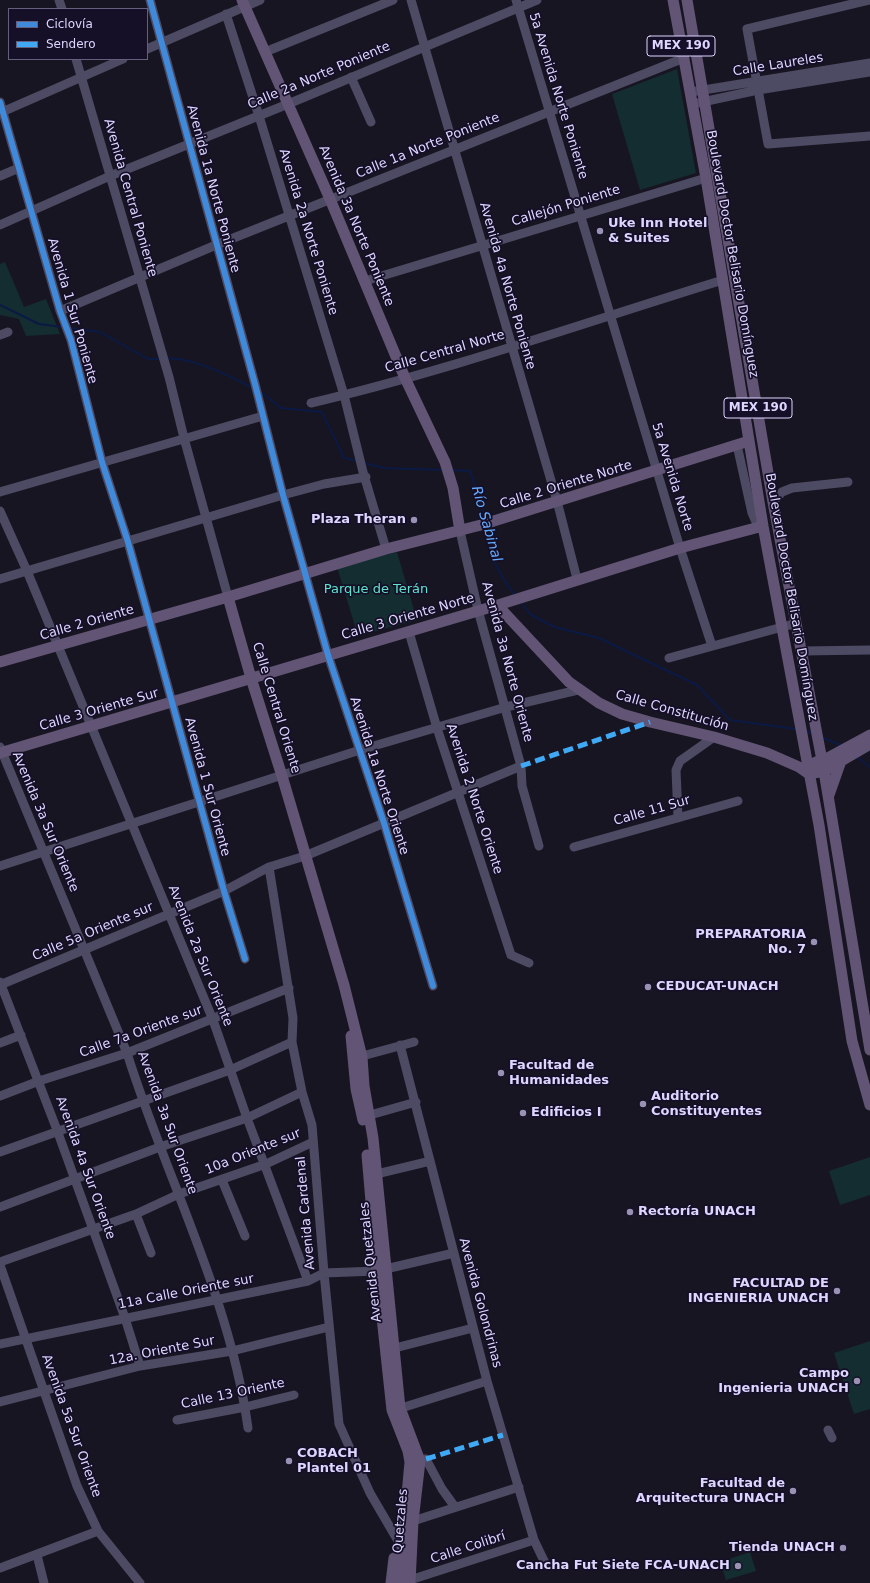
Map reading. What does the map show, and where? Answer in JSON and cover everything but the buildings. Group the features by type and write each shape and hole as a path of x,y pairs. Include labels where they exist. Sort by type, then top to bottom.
{"main road":[{"name":"MEX 190","path":"673,0 691,92"},
{"name":"MEX 190","path":"687,0 702,90"},
{"name":"Avenida 3a Norte Poniente","path":"244,3 366,282 405,378 445,462 453,488 460,531"},
{"name":"Boulevard Doctor Belisario Domínguez","path":"702,90 773,502 816,724 870,1050"},
{"name":"Boulevard Doctor Belisario Domínguez","path":"691,92 763,526 799,723 805,765 819,825 852,1041 870,1105"},
{"name":"Calle 2 Oriente Norte","path":"228,597 305,572 386,549 481,526 556,501 750,441"},
{"path":"763,526 773,502"},
{"path":"763,526 781,544"},
{"path":"577,579 680,548 763,526"},
{"name":"Calle 3 Oriente Norte","path":"251,678 409,632 478,610 502,605 532,593 577,579"},
{"name":"Calle 2 Oriente","path":"0,662 228,597"},
{"name":"Calle Central Oriente","path":"228,597 344,985 358,1057"},
{"name":"Calle Constitución","path":"502,605 578,690 599,703 622,714 714,737 805,765"},
{"name":"Calle 3 Oriente Sur","path":"1,751 172,703 251,678"},
{"path":"805,765 841,757 858,746 870,735"},
{"path":"858,746 870,744"},
{"path":"828,798 841,757"},
{"name":"Avenida Quetzales","path":"358,1057 356,1089 366,1117 376,1174 381,1270"},
{"name":"Avenida Quetzales","path":"366,1117 396,1409 408,1451 419,1461"},
{"name":"Quetzales","path":"406,1582 401,1546 419,1461"},
{"name":"Quetzales","path":"406,1582 419,1461"},
{"path":"391,1583 394,1556 401,1546"}],"street":[{"name":"Avenida 1a Norte Poniente","path":"150,0 263,416"},
{"path":"148,48 226,14 244,3 260,0"},
{"path":"265,52 393,0"},
{"name":"Avenida 4a Norte Poniente","path":"411,0 556,501 577,579"},
{"name":"Calle 2a Norte Poniente","path":"0,225 110,176 288,104 424,46 517,4 537,0"},
{"path":"869,0 747,29 768,144 870,136"},
{"name":"5a Avenida Norte Poniente","path":"517,4 610,314"},
{"name":"Avenida 2a Norte Poniente","path":"226,14 290,216 344,395 364,474"},
{"name":"Calle 1a Norte Poniente","path":"62,315 139,277 216,245 684,58"},
{"name":"Avenida Central Poniente","path":"76,60 168,377"},
{"path":"2,112 121,60"},
{"name":"Calle Laureles","path":"692,104 704,103 758,86 870,63"},
{"name":"Calle Laureles","path":"691,92 758,86 870,72"},
{"path":"351,77 371,122"},
{"name":"Avenida 1 Sur Poniente","path":"0,102 18,168 62,315 71,340 102,462 128,542 150,620"},
{"path":"0,176 18,168"},
{"name":"Callejón Poniente","path":"366,282 481,245 706,178"},
{"name":"Calle Central Norte","path":"311,403 405,378 511,347 610,314 723,280"},
{"name":"5a Avenida Norte","path":"610,314 680,548 712,646"},
{"name":"Calle Central Oriente","path":"168,377 228,597"},
{"path":"0,492 263,416 283,495 305,572"},
{"path":"737,445 752,513 756,522 763,526"},
{"path":"0,579 283,495 364,474 386,549"},
{"path":"773,502 782,492 792,488 848,482"},
{"name":"Avenida 2a Sur Oriente","path":"0,510 27,571 213,1020 247,1118 266,1164 308,1281"},
{"name":"Avenida 3a Norte Oriente","path":"460,531 478,610 521,766 522,786 539,846"},
{"name":"Avenida 1a Norte Oriente","path":"305,572 328,655 384,823 433,986"},
{"name":"Avenida 1 Sur Oriente","path":"150,620 224,891 245,959"},
{"path":"669,658 797,623"},
{"name":"Avenida 2 Norte Oriente","path":"409,632 436,728 511,956 529,963"},
{"path":"802,651 870,650"},
{"path":"0,866 360,750 506,708 578,690"},
{"path":"678,818 676,770 680,761 714,737"},
{"name":"Avenida 3a Sur Oriente","path":"1,751 127,1053 142,1101 179,1194 217,1300 232,1351 248,1428"},
{"name":"Calle 5a Oriente sur","path":"0,984 224,891 269,867 305,856 521,766"},
{"name":"Calle 11 Sur","path":"574,847 738,801"},
{"name":"Avenida Cardenal","path":"269,867 293,1018 292,1042 302,1092 310,1113 339,1424 370,1493 401,1546"},
{"name":"Avenida 4a Sur Oriente","path":"0,984 39,1081 93,1228 125,1318 140,1366"},
{"name":"Calle 7a Oriente sur","path":"0,1096 39,1081 127,1053 213,1020 289,988"},
{"path":"0,1043 21,1035"},
{"path":"0,1152 57,1130 230,1070 292,1042"},
{"path":"358,1057 414,1042"},
{"name":"Avenida Golondrinas","path":"400,1045 416,1102 430,1162 487,1381 534,1540 546,1565"},
{"path":"0,1207 160,1147 247,1118 302,1092"},
{"path":"366,1117 416,1102"},
{"name":"10a Oriente sur","path":"0,1264 93,1228 136,1214 179,1194 266,1164 313,1142"},
{"path":"376,1174 430,1162"},
{"path":"222,1180 244,1236"},
{"path":"136,1214 151,1253"},
{"name":"11a Calle Oriente sur","path":"0,1344 308,1281 324,1273 381,1270 454,1253"},
{"name":"Avenida 5a Sur Oriente","path":"0,1264 75,1479 98,1531 140,1583"},
{"name":"12a. Oriente Sur","path":"0,1402 140,1366 232,1351 329,1327"},
{"path":"390,1350 473,1328"},
{"path":"396,1409 487,1381"},
{"name":"Calle 13 Oriente","path":"177,1420 245,1408 294,1395"},
{"path":"419,1461 455,1507"},
{"path":"413,1520 519,1487"},
{"path":"0,1568 98,1531"},
{"name":"Calle Colibrí","path":"406,1582 534,1540"},
{"path":"37,1555 44,1583"}],"green space":[{"path":"677,69 696,173 640,190 612,94"},
{"path":"5,262 24,307 46,299 60,334 26,336 19,319 0,315 0,264"},
{"name":"Parque de Terán","path":"397,552 417,620 358,636 337,567"},
{"path":"870,1157 870,1195 840,1205 829,1171"},
{"name":"Campo Ingenieria UNACH","path":"870,1341 870,1409 854,1414 834,1353"},
{"name":"Cancha Fut Siete FCA-UNACH","path":"750,1552 756,1571 726,1580 720,1562"}],"waterway":[{"name":"Río Sabinal","path":"0,305 39,324 62,327"},
{"name":"Río Sabinal","path":"69,328 100,332 148,359 161,359"},
{"name":"Río Sabinal","path":"165,358 199,364 253,388"},
{"name":"Río Sabinal","path":"261,392 281,408 322,412 344,458 357,461"},
{"name":"Río Sabinal","path":"363,463 384,468 444,470"},
{"name":"Río Sabinal","path":"451,470 470,471 486,520"},
{"name":"Río Sabinal","path":"488,526 490,548 495,563 504,580 515,595"},
{"name":"Río Sabinal","path":"520,601 530,614 554,627 599,638 697,685 730,720 796,729"},
{"name":"Río Sabinal","path":"805,731 814,734"},
{"name":"Río Sabinal","path":"821,737 843,746"},
{"name":"Río Sabinal","path":"856,756 870,767"}],"marked path":[{"path":"521,766 650,722"},
{"path":"426,1459 503,1435"}],"cycle path":[{"path":"150,0 255,384 283,495 328,655 384,823 433,986"},
{"path":"0,102 60,311 71,340 102,462 128,542 224,891 245,959"}],"place":[{"name":"Uke Inn Hotel & Suites","path":"600,231"},
{"name":"Plaza Theran","path":"414,520"},
{"name":"PREPARATORIA No. 7","path":"814,942"},
{"name":"CEDUCAT-UNACH","path":"648,987"},
{"name":"Facultad de Humanidades","path":"501,1073"},
{"name":"Auditorio Constituyentes","path":"643,1104"},
{"name":"Edificios I","path":"523,1113"},
{"name":"Rectoría UNACH","path":"630,1212"},
{"name":"FACULTAD DE INGENIERIA UNACH","path":"837,1291"},
{"name":"Campo Ingenieria UNACH","path":"857,1381"},
{"name":"COBACH Plantel 01","path":"289,1461"},
{"name":"Facultad de Arquitectura UNACH","path":"793,1491"},
{"name":"Tienda UNACH","path":"843,1548"},
{"name":"Cancha Fut Siete FCA-UNACH","path":"738,1566"}]}
